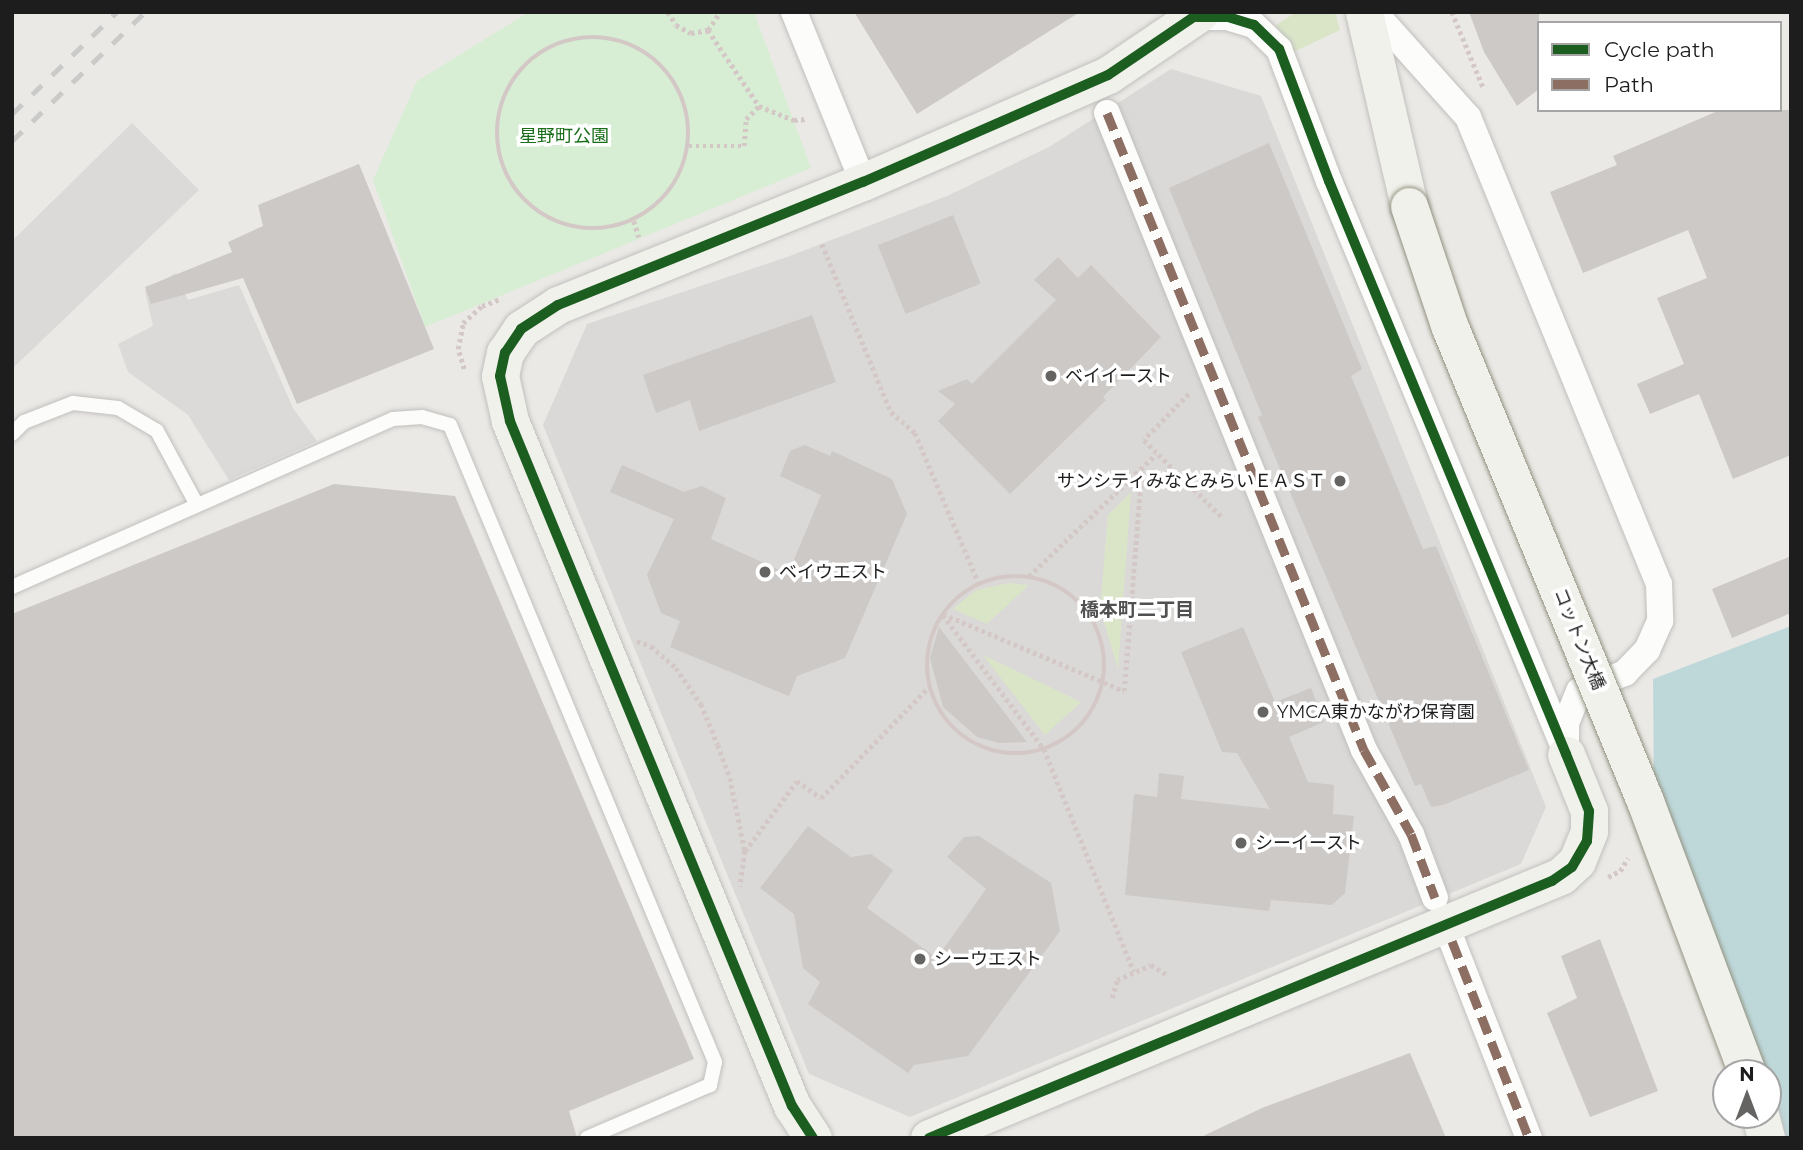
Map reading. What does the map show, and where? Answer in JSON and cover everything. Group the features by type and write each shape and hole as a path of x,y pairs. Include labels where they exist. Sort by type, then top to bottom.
{"street":[{"path":"794,12 863,182"},
{"name":"コットン大橋","path":"1364,12 1409,206 1449,326 1645,802 1742,1059"},
{"path":"1374,12 1468,117 1659,584 1660,621 1647,649 1625,673 1579,691 1566,724 1566,754"},
{"path":"813,1138 786,1093 506,410 500,376 505,353 515,336 544,313 863,182 1108,75 1197,15 1227,17 1254,25 1279,49 1566,754 1589,821 1585,848 1561,876 929,1138"},
{"path":"1107,113 1364,750 1411,834 1436,898"},
{"path":"1528,660 1579,691"},
{"path":"1452,942 1529,1138"}],"lane":[{"path":"12,434 24,422 73,403 118,408 157,431 197,505"},
{"path":"12,587 393,419 422,417 450,425 715,1062 710,1085 587,1138"}],"path":[{"path":"668,12 683,30 708,30"},
{"path":"708,30 720,12"},
{"path":"708,30 759,106 794,120 838,117"},
{"path":"600,37 630,44 657,61 677,85 688,115 689,146 679,176 660,202 634,221 603,229 581,228 541,214 517,192 502,164 496,132 502,102 517,74 540,53 568,40 600,37"},
{"path":"689,146 744,146 746,119 759,106"},
{"path":"814,240 824,236"},
{"path":"822,244 891,412 915,433 979,584"},
{"path":"1212,370 1144,440 1224,519"},
{"path":"1028,577 1156,453"},
{"path":"943,614 1103,684 1125,691 1142,467"},
{"path":"998,577 1028,577 1056,585 1086,610 1103,645 1103,684 1087,719 1073,733 1044,749 1017,754 977,745 946,720 929,687 929,643 943,614 962,593 979,584 998,577"},
{"path":"943,614 1044,749 1134,972"},
{"path":"631,639 651,646 676,668 701,704 730,778 745,851 738,895"},
{"path":"745,851 797,781 821,798 929,687"},
{"path":"1112,998 1117,979 1151,965 1169,976"}],"shaded area":[{"path":"1171,69 1261,96 1546,807 1521,864 910,1117 809,1074 543,425 587,324 787,257 947,196 1049,147"},
{"path":"132,123 199,190 12,369 12,241"},
{"path":"176,273 188,300 239,285 293,408 317,441 229,480 188,415 128,372 118,344 153,326 145,291"}],"green space":[{"name":"星野町公園","path":"529,12 754,12 811,168 425,327 373,180 417,81"},
{"path":"1296,12 1335,12 1340,30 1294,52 1276,25"},
{"path":"1131,492 1118,669 1100,608 1108,515"},
{"path":"1009,583 1029,585 987,624 953,609 976,590"},
{"path":"983,655 1081,702 1045,735"}],"water":[{"path":"1791,626 1791,1138 1748,1138 1756,1129 1782,1129 1782,1059 1727,1059 1654,802 1653,679"}],"building":[{"path":"854,12 1080,12 917,114"},
{"path":"1469,12 1539,12 1537,91 1517,106 1484,52"},
{"path":"1791,110 1791,455 1733,479 1699,394 1650,414 1637,384 1684,364 1657,298 1707,278 1688,230 1583,273 1550,192 1617,165 1613,156 1715,112"},
{"name":"サンシティみなとみらいＥＡＳＴ","path":"1269,143 1362,369 1351,376 1423,549 1436,546 1529,770 1443,805 1431,807 1421,784 1415,786 1258,417 1262,415 1169,188"},
{"path":"359,164 434,349 297,404 243,278 151,304 145,287 232,252 228,242 263,226 258,205"},
{"path":"953,215 981,284 906,314 878,245"},
{"name":"ベイイースト","path":"1058,257 1078,278 1091,265 1161,337 1103,397 1106,400 1010,494 938,421 955,404 938,391 967,379 972,384 1056,300 1034,280"},
{"path":"812,315 836,382 699,431 690,400 656,413 643,375"},
{"name":"ベイウエスト","path":"805,445 830,456 832,451 892,479 907,514 845,658 797,676 789,696 670,647 680,621 661,613 647,575 674,519 610,492 622,465 684,492 702,486 726,498 711,539 788,574 821,495 780,476 790,451"},
{"path":"334,484 455,496 694,1059 569,1111 577,1138 12,1138 12,614"},
{"path":"1791,556 1791,613 1732,638 1712,589"},
{"path":"939,627 1027,742 999,743 977,737 943,707 930,658"},
{"name":"シーイースト","path":"1243,627 1275,702 1311,688 1324,722 1289,737 1308,782 1334,785 1333,814 1354,816 1345,893 1332,905 1271,900 1269,911 1125,895 1134,794 1157,797 1159,773 1184,776 1181,799 1270,809 1237,753 1222,752 1181,652"},
{"name":"シーウエスト","path":"808,826 851,857 871,854 893,870 867,908 937,958 986,889 947,857 964,837 979,836 1051,883 1060,931 968,1056 914,1065 908,1073 808,1004 820,982 803,968 794,914 760,888"},
{"path":"1600,939 1658,1091 1590,1117 1547,1013 1577,998 1561,956"},
{"path":"1410,1053 1446,1138 1199,1138 1262,1108"}],"railway":[{"path":"12,114 117,12"},
{"path":"12,141 145,12"}],"marked path":[{"path":"1107,113 1364,750 1411,834 1435,898"},
{"path":"1452,941 1529,1138"}],"cycle path":[{"path":"813,1138 792,1106 510,421 500,376 505,353 521,329 558,305 863,182 1108,75 1201,12"},
{"path":"929,1138 1552,881 1572,867 1587,841 1589,811 1329,181 1279,49 1254,25 1227,17 1194,17"}],"place":[{"name":"ベイイースト","path":"1051,376"},
{"name":"サンシティみなとみらいＥＡＳＴ","path":"1340,481"},
{"name":"ベイウエスト","path":"765,572"},
{"name":"YMCA東かながわ保育園","path":"1263,712"},
{"name":"シーイースト","path":"1241,843"},
{"name":"シーウエスト","path":"920,959"}],"district":[{"name":"橋本町二丁目","path":"1137,610"}]}
